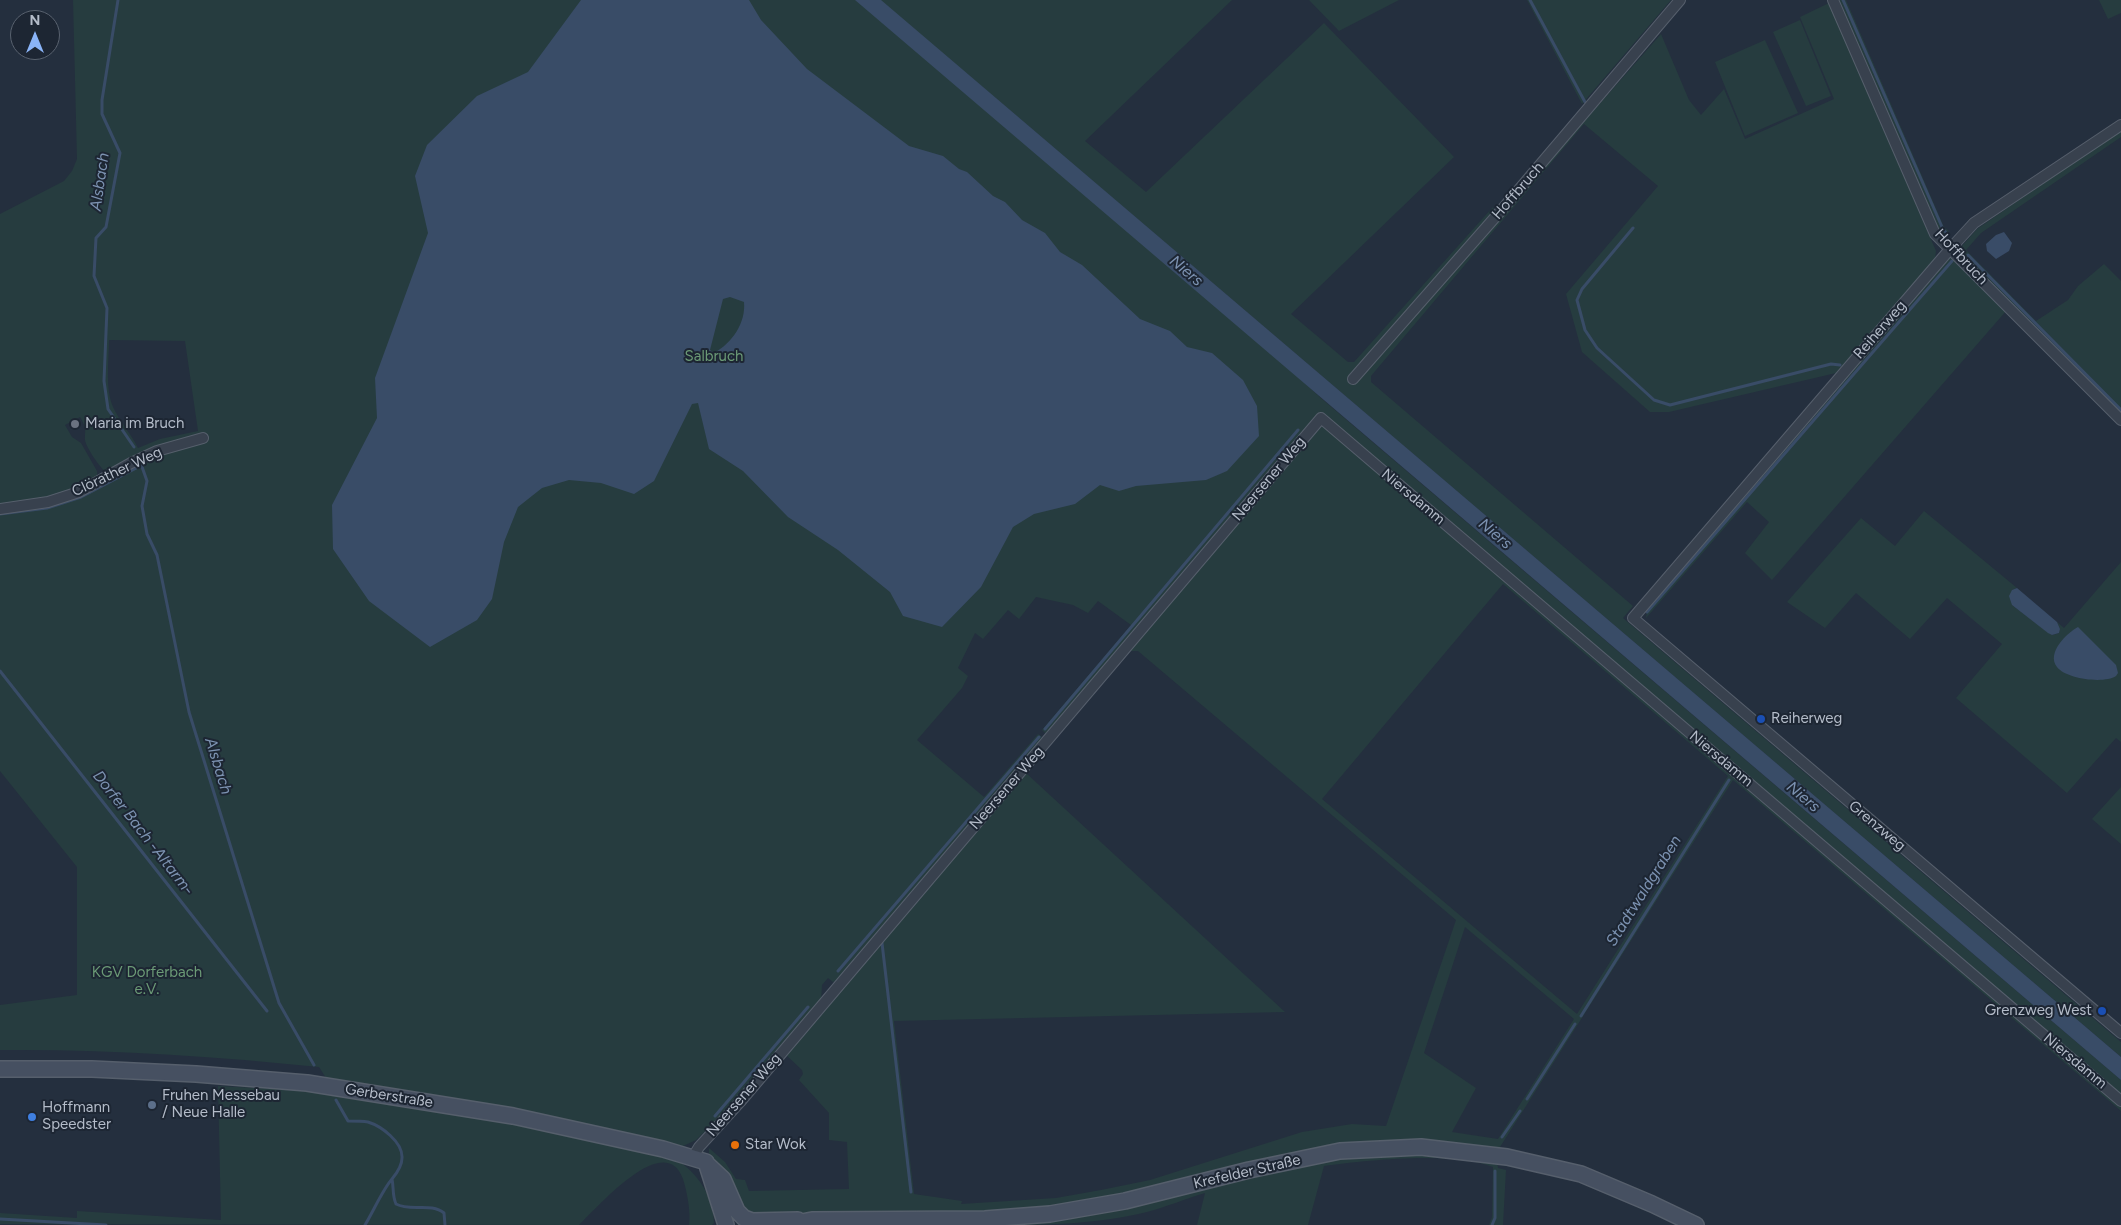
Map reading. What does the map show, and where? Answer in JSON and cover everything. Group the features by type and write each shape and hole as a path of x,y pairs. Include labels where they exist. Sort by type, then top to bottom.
{"main road":[{"name":"Gerberstraße","path":"0,1068 92,1069 196,1074 307,1083 512,1116 647,1145 699,1160"},
{"name":"Krefelder Straße","path":"788,1225 812,1220 985,1219 1050,1214 1107,1205 1249,1170 1340,1152 1421,1148 1506,1157 1581,1174 1696,1225"},
{"path":"699,1160 723,1179 737,1211 744,1218 752,1221 812,1220"},
{"path":"699,1160 726,1225"}],"street":[{"name":"Hoffbruch","path":"1354,379 1505,206 1680,0"},
{"name":"Hoffbruch","path":"1833,0 1935,234 2121,420"},
{"name":"Reiherweg","path":"1633,618 1974,223 2121,125"},
{"name":"Niersdamm","path":"1322,418 2121,1101"},
{"name":"Neersener Weg","path":"699,1160 699,1146 740,1102 1322,418"},
{"name":"Clörather Weg","path":"0,509 48,502 79,492 131,462 157,451 203,438"},
{"name":"Grenzweg","path":"1633,618 2121,1033"}],"green space":[{"name":"Salbruch","path":"73,0 1232,0 1085,141 1146,192 1324,23 1454,157 1291,314 1348,362 1354,362 1493,207 1494,212 1362,374 1661,34 1689,100 1701,115 1724,89 1745,139 1834,99 1800,17 1829,3 1936,251 1935,259 1836,373 1669,412 1650,412 1582,352 1566,294 1658,186 1584,124 1371,376 1371,382 1633,606 1623,618 2121,1042 2121,1057 965,72 1322,399 2121,1080 2121,1111 1733,780 1500,1147 1494,1149 1456,1143 1413,1140 1334,1147 1146,1191 1060,1208 968,1214 825,1212 768,1215 749,1211 740,1203 722,1170 709,1155 709,1148 725,1162 736,1179 745,1180 749,1191 849,1189 847,1142 829,1140 829,1113 799,1080 803,1074 802,1070 785,1054 1311,435 1318,431 1312,425 1051,732 1045,733 1042,730 1131,625 1098,601 1088,613 1073,605 1036,597 1019,619 1008,610 983,639 975,633 958,668 968,676 962,688 917,740 984,797 1038,734 1042,737 1039,745 840,979 833,982 828,978 822,985 821,1001 736,1101 696,1140 681,1147 328,1081 319,1067 160,1054 0,1050 0,1005 77,995 77,867 0,771 0,512 46,507 106,472 88,447 85,440 85,426 80,417 65,425 72,437 81,443 97,471 97,477 73,490 45,498 0,504 0,214 64,181 72,171 77,159","holes":["109,340 185,341 198,431 160,439 138,448 113,407 108,383","1503,584 1728,776 1577,1014 1322,799","1130,651 1138,651 1456,920 1386,1126 1352,1124 1302,1132 1150,1180 1056,1198 961,1204 962,1201 914,1194 894,1021 1285,1012 1026,773","1465,927 1574,1019 1498,1139 1452,1132 1476,1088 1424,1053"]},
{"path":"1309,0 1399,0 1339,31"},
{"path":"1527,0 1671,0 1582,104"},
{"path":"1839,0 1846,0 1944,227 1949,231 1946,236 1939,229"},
{"path":"2099,0 2121,0 2121,13 2108,19"},
{"path":"1800,20 1831,96 1806,106 1773,32"},
{"path":"1765,40 1798,113 1745,136 1715,62"},
{"path":"2121,130 2121,137 1981,233 1966,250 2036,321 2068,300 2078,286 2104,264 2121,281 2121,414 1962,254 1962,246 1977,229"},
{"path":"1952,255 2007,310 1772,580 1745,553 1769,522 1747,502 1646,618 1648,606"},
{"path":"1924,511 2017,588 2012,590 2012,605 2052,635 2059,633 2060,629 2057,622 2064,628 2121,562 2121,742 2116,738 2067,793 1956,698 2002,644 1947,598 1910,639 1856,593 1825,628 1787,602 1861,518 1895,546"},
{"path":"2121,787 2121,844 2092,819"},
{"path":"218,1086 335,1092 475,1114 676,1159 691,1171 703,1186 711,1204 714,1223 712,1225 689,1225 688,1202 683,1179 674,1166 662,1163 647,1167 631,1176 579,1225 0,1224 0,1213 77,1218 77,1211 221,1220"},
{"path":"1379,1152 1497,1159 1498,1168 1506,1170 1503,1225 1489,1225 1492,1217 1493,1167 1455,1159 1410,1158 1324,1166 1308,1225 1197,1225 1205,1193 1147,1212 1108,1220 987,1225 1207,1187 1346,1155"}],"water":[{"path":"581,0 749,0 761,20 807,69 909,146 943,156 959,169 967,172 993,196 1005,202 1022,220 1045,233 1060,252 1082,265 1140,319 1170,331 1187,347 1212,353 1243,380 1257,406 1259,436 1227,471 1206,480 1136,486 1119,491 1100,485 1075,504 1034,514 1013,527 981,587 942,627 903,616 890,592 838,550 788,517 743,471 709,449 698,403 692,404 654,481 634,494 601,483 569,480 542,488 518,507 504,542 492,599 477,620 430,647 369,601 333,549 332,505 377,418 375,378 428,233 415,176 427,145 477,96 528,72","holes":["730,297 744,302 743,317 736,332 727,344 714,353 710,350 723,299"]},
{"name":"Niers","path":"855,0 881,0 2121,1057 2121,1080"},
{"path":"2004,232 2012,243 2009,251 1996,259 1987,251 1986,244 1996,235"},
{"path":"2017,588 2057,622 2060,629 2059,633 2052,635 2048,633 2012,605 2009,596 2012,590"},
{"path":"2078,627 2116,665 2118,673 2116,676 2103,680 2085,679 2068,675 2057,667 2054,662 2054,656 2059,644"}],"waterway":[{"name":"Alsbach","path":"118,0 102,100 102,114 120,153 106,227 96,238 94,276 107,308 104,381 108,409 134,447"},
{"path":"1530,0 1585,102"},
{"path":"1843,0 1942,227 1947,234"},
{"path":"1633,228 1582,289 1577,300 1585,330 1597,348 1654,400 1670,405 1831,364 1840,365"},
{"path":"1968,255 2121,410"},
{"path":"1647,612 1952,261"},
{"path":"1045,729 1298,430"},
{"name":"Alsbach","path":"141,464 147,481 142,506 147,534 157,555 189,712 279,1003 314,1065"},
{"name":"Dorfer Bach -Altarm-","path":"0,514 47,508 81,497 142,465"},
{"name":"Dorfer Bach -Altarm-","path":"0,671 267,1011"},
{"path":"838,971 1039,737"},
{"name":"Stadtwaldgraben","path":"1581,1016 1729,780"},
{"path":"882,943 911,1192"},
{"path":"715,1116 808,1007"},
{"name":"Stadtwaldgraben","path":"1527,1099 1575,1024"},
{"name":"Alsbach","path":"336,1100 348,1121 373,1124 390,1135 399,1146 402,1161 392,1179 396,1204 439,1210 444,1213 445,1225"},
{"name":"Stadtwaldgraben","path":"1502,1137 1520,1111"},
{"name":"Stadtwaldgraben","path":"1492,1225 1495,1218 1495,1171"},
{"path":"365,1225 392,1179"},
{"path":"0,1219 106,1225"}],"place":[{"name":"Maria im Bruch","path":"75,424"},
{"name":"Reiherweg","path":"1761,719"},
{"name":"Grenzweg West","path":"2102,1011"},
{"name":"Fruhen Messebau / Neue Halle","path":"152,1105"},
{"name":"Hoffmann Speedster","path":"32,1117"},
{"name":"Star Wok","path":"735,1145"}],"park label":[{"name":"KGV Dorferbach e.V.","path":"147,982"}]}
